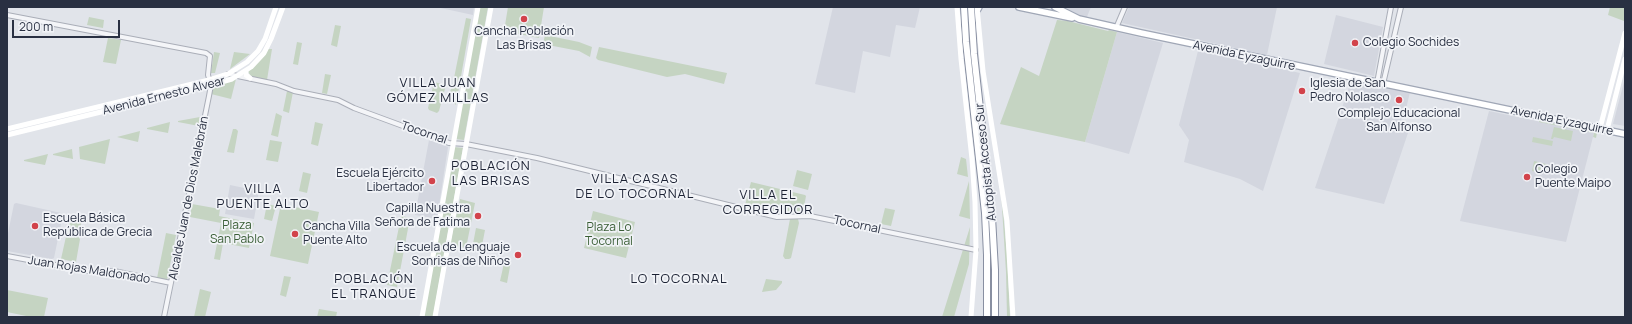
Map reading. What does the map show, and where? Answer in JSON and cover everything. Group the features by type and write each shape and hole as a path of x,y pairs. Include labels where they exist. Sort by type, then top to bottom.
{"highway":[{"name":"Autopista Acceso Sur","path":"964,7 966,42 984,207 988,298 986,317"},
{"name":"Autopista Acceso Sur","path":"971,7 974,54 992,217 995,270 995,317"}],"main road":[{"name":"Avenida Ernesto Alvear","path":"7,129 228,74 247,62 258,51 265,39 276,7"},
{"name":"Avenida Ernesto Alvear","path":"7,135 211,85 238,76 256,62 266,48 283,7"},
{"path":"422,317 478,7"},
{"path":"435,317 491,7"},
{"path":"957,7 962,80 974,180 976,250 971,317"},
{"path":"1019,7 1076,18"},
{"path":"1035,10 1040,7"},
{"path":"978,8 983,71 1007,221 1013,317"},
{"name":"Avenida Eyzaguirre","path":"1057,8 1076,18 1116,28 1625,134"},
{"path":"1600,128 1625,33"},
{"path":"1607,130 1625,59"},
{"path":"246,71 247,76 250,78"}],"street":[{"path":"1116,28 1125,7"},
{"path":"1377,83 1391,7"},
{"path":"1383,84 1401,7"},
{"path":"7,15 206,53 210,55 208,80 211,85"},
{"name":"Tocornal","path":"228,74 278,84 294,90 338,100 360,110 445,142 466,144 537,158 777,217 810,216 976,250"},
{"name":"Alcalde Juan de Dios Malebrán","path":"164,317 211,85"},
{"name":"Juan Rojas Maldonado","path":"7,256 87,271 114,271 171,283"}],"shaded area":[{"path":"436,7 474,7 473,15"},
{"path":"833,7 920,7 915,28 896,25 890,57 863,51 855,93 815,84"},
{"path":"1064,7 1091,7 1086,19"},
{"path":"1129,7 1277,7 1267,55 1122,23"},
{"name":"Colegio Sochides","path":"1336,15 1383,27 1374,76 1324,64"},
{"path":"1117,32 1163,43 1129,154 1085,142"},
{"path":"1198,51 1300,73 1263,191 1240,179 1184,162 1189,140 1179,125"},
{"path":"1625,78 1625,126 1613,124"},
{"path":"1351,81 1410,92 1406,109 1399,125 1409,130 1384,204 1315,188"},
{"name":"Colegio Puente Maipo","path":"1489,111 1594,133 1566,242 1460,221"},
{"name":"Escuela Ejército Libertador","path":"429,140 448,147 437,219 415,215"},
{"path":"230,185 259,191 254,219 225,214"},
{"name":"Escuela Básica República de Grecia","path":"16,203 63,214 54,258 52,259 7,251 7,238 14,204"}],"green space":[{"path":"480,7 488,7 464,140 455,139"},
{"name":"Cancha Población Las Brisas","path":"508,7 544,7 539,38 504,31"},
{"path":"1610,7 1625,7 1624,21 1608,15"},
{"path":"89,17 104,20 103,28 87,25"},
{"path":"466,18 471,19 456,105 448,98 453,83"},
{"path":"1057,20 1117,32 1085,142 1000,124 1021,67 1039,76"},
{"path":"335,25 341,26 337,47 331,45"},
{"path":"545,35 579,42 592,47 590,57 579,51 543,44"},
{"path":"108,38 121,40 116,64 103,62"},
{"path":"297,42 302,43 298,65 293,64"},
{"path":"599,47 727,73 724,84 685,74 667,77 598,60 596,58"},
{"path":"268,49 272,49 267,80 251,76 248,72"},
{"path":"214,52 220,53 215,73 211,73"},
{"path":"234,52 250,54 230,69"},
{"path":"325,74 331,75 327,94 322,93"},
{"path":"236,79 231,99 211,94 212,87"},
{"name":"VILLA JUAN GÓMEZ MILLAS","path":"434,82 446,85 439,111 437,113 429,110 428,108"},
{"path":"287,91 293,92 289,113 283,111"},
{"path":"276,113 282,116 278,137 271,135"},
{"path":"200,117 199,126 178,122 178,121"},
{"path":"1540,119 1595,131 1597,133 1596,138 1593,137 1594,133 1539,122"},
{"path":"170,122 168,133 147,129 147,128"},
{"path":"315,122 323,124 318,146 311,144"},
{"path":"1554,127 1573,131 1571,141 1554,137 1551,139"},
{"path":"233,129 238,131 234,153 227,152"},
{"path":"140,131 138,142 117,137"},
{"path":"1533,137 1553,141 1552,146 1532,142"},
{"path":"110,139 105,164 80,159 79,147"},
{"path":"270,140 282,142 278,162 266,160"},
{"path":"454,147 463,148 433,317 423,317"},
{"path":"72,149 73,159 53,155 53,154"},
{"path":"48,154 45,165 24,161 24,160"},
{"path":"961,157 966,159 968,177 957,174"},
{"path":"1534,161 1550,165 1548,174 1532,171"},
{"path":"797,170 812,174 808,190 793,186"},
{"path":"303,172 311,174 307,193 299,191"},
{"path":"969,181 970,219 959,216"},
{"path":"751,182 805,195 803,212 780,214 746,207 745,205"},
{"path":"1001,191 1007,253 1010,317 1007,317"},
{"path":"460,199 475,203 466,248 452,246 450,244"},
{"name":"Plaza San Pablo","path":"192,204 220,209 219,216 254,223 249,248 223,243 220,260 214,259 221,223 190,217"},
{"path":"267,204 276,206 272,221 264,219"},
{"name":"Cancha Villa Puente Alto","path":"281,204 319,212 308,264 270,256"},
{"path":"885,208 895,210 891,226 881,224"},
{"name":"Plaza Lo Tocornal","path":"593,211 635,222 626,258 584,248"},
{"path":"71,214 82,216 76,262 61,259"},
{"path":"402,216 410,218 397,287 387,285"},
{"path":"790,219 798,219 799,223 791,258 785,259 783,256"},
{"path":"970,227 969,264 954,317 942,317"},
{"path":"476,228 485,230 481,251 472,249"},
{"path":"166,233 176,235 167,280 157,278"},
{"path":"505,259 511,261 507,283 500,281"},
{"path":"284,276 291,277 286,297 280,295"},
{"path":"766,279 782,281 782,283 776,290 762,292"},
{"path":"200,289 211,292 205,317 194,317"},
{"path":"7,290 48,298 44,317 31,317 7,312"},
{"path":"319,309 337,312 336,317 317,317"}],"place":[{"name":"Cancha Población Las Brisas","path":"524,19"},
{"name":"Colegio Sochides","path":"1355,43"},
{"name":"Iglesia de San Pedro Nolasco","path":"1302,91"},
{"name":"Complejo Educacional San Alfonso","path":"1399,100"},
{"name":"Colegio Puente Maipo","path":"1527,177"},
{"name":"Escuela Ejército Libertador","path":"432,181"},
{"name":"Capilla Nuestra Señora de Fatima","path":"478,216"},
{"name":"Escuela Básica República de Grecia","path":"35,226"},
{"name":"Cancha Villa Puente Alto","path":"295,234"},
{"name":"Escuela de Lenguaje Sonrisas de Niños","path":"518,255"}],"district":[{"name":"VILLA JUAN GÓMEZ MILLAS","path":"438,90"},
{"name":"POBLACIÓN LAS BRISAS","path":"491,174"},
{"name":"VILLA CASAS DE LO TOCORNAL","path":"635,186"},
{"name":"VILLA PUENTE ALTO","path":"263,196"},
{"name":"VILLA EL CORREGIDOR","path":"768,202"},
{"name":"LO TOCORNAL","path":"679,279"},
{"name":"POBLACIÓN EL TRANQUE","path":"374,286"}]}
